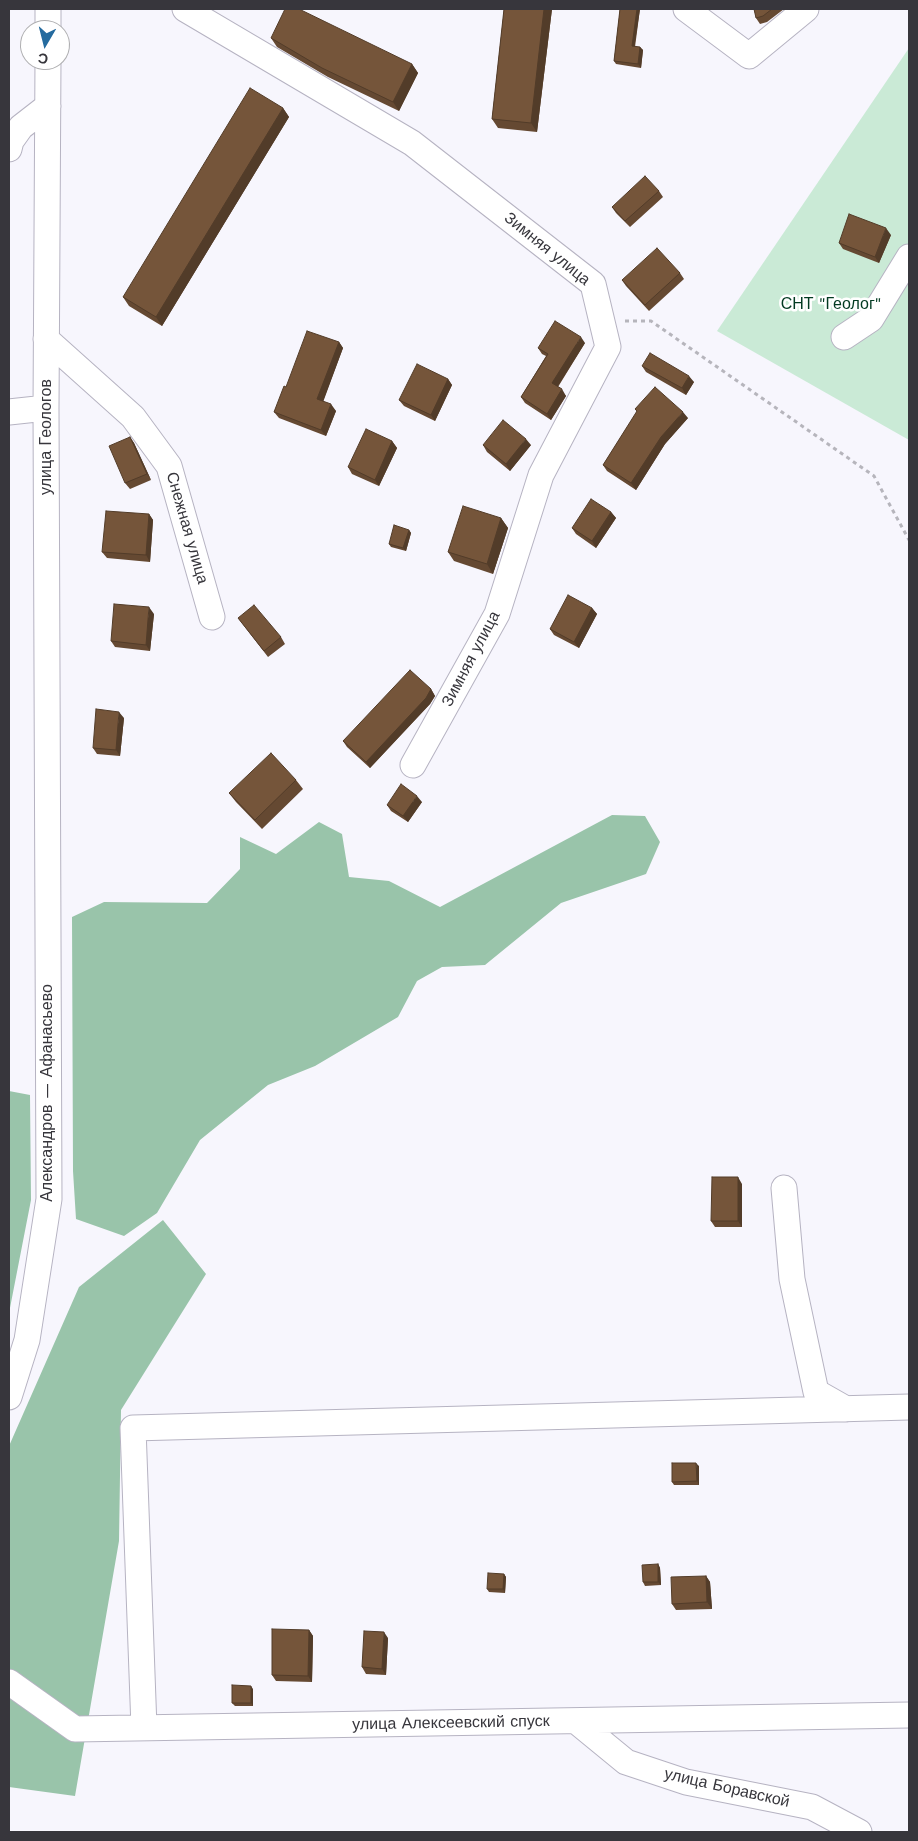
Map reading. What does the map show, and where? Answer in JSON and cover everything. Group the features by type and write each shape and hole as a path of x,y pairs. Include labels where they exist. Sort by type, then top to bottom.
{"street":[{"name":"Зимняя улица","path":"185,9 412,142 593,284 608,347 541,475 497,614 414,766"},
{"path":"686,9 749,56 806,9"},
{"name":"улица Геологов","path":"47,815 46,339 48,70"},
{"path":"9,149 11,141 21,127 48,106"},
{"path":"844,337 871,319 909,257"},
{"name":"Снежная улица","path":"46,339 133,417 169,466 212,617"},
{"path":"9,412 46,408"},
{"name":"Александров — Афанасьево","path":"9,1397 27,1340 49,1199 47,815"},
{"path":"784,1188 792,1279 816,1392 860,1417 909,1414"},
{"path":"144,1728 132,1428 909,1407"},
{"name":"улица Алексеевский спуск","path":"9,1682 75,1729 909,1715"},
{"name":"улица Боравской","path":"576,1720 626,1762 686,1782 812,1807 859,1832"}],"path":[{"path":"619,320 650,321 874,476 909,540"}],"green space":[{"name":"СНТ \"Геолог\"","path":"909,48 909,440 717,331"},
{"path":"612,815 645,816 660,842 646,874 561,903 485,965 442,967 417,981 398,1017 315,1066 268,1085 200,1140 157,1213 124,1236 76,1219 73,1171 72,917 104,902 207,903 240,869 240,837 276,854 319,822 342,834 349,877 389,881 440,907"},
{"path":"9,1091 30,1095 31,1200 9,1313"},
{"path":"163,1220 206,1274 121,1410 119,1541 75,1796 9,1787 9,1446 79,1287"}],"building":[{"path":"285,9 299,9 412,64 393,102 322,68 271,38"},
{"path":"504,9 544,9 531,123 492,119"},
{"path":"620,9 637,9 632,46 640,47 638,64 614,61"},
{"path":"754,9 772,9 763,16 756,18"},
{"path":"250,88 283,108 156,317 123,297"},
{"path":"645,176 659,191 625,221 612,207"},
{"path":"849,214 886,228 875,257 839,243"},
{"path":"657,248 680,273 645,305 622,280"},
{"path":"555,321 581,337 552,383 562,389 547,414 521,397 548,354 538,348"},
{"path":"307,331 339,342 317,399 331,404 321,430 274,412 284,386 286,387"},
{"path":"650,353 689,376 682,388 642,366"},
{"path":"417,364 448,379 431,415 399,400"},
{"path":"655,387 683,412 661,437 631,483 603,465 637,411 635,409"},
{"path":"503,420 526,439 506,464 483,445"},
{"path":"366,429 392,441 375,480 348,467"},
{"path":"130,437 147,474 125,483 109,446"},
{"path":"591,499 611,512 592,541 572,528"},
{"path":"463,506 501,518 487,564 448,552"},
{"path":"106,511 149,514 146,555 102,552"},
{"path":"394,525 409,530 403,548 389,544"},
{"path":"568,595 592,608 574,642 550,629"},
{"path":"114,604 149,607 146,645 111,641"},
{"path":"254,605 281,637 264,651 238,618"},
{"path":"410,670 431,689 426,698 366,762 343,741"},
{"path":"96,709 119,712 116,750 93,748"},
{"path":"271,753 296,780 255,820 229,793"},
{"path":"401,784 417,796 403,816 387,805"},
{"path":"712,1177 738,1177 738,1221 711,1221"},
{"path":"672,1463 696,1463 697,1481 672,1482"},
{"path":"658,1564 658,1582 643,1582 642,1565"},
{"path":"488,1573 504,1574 503,1589 487,1589"},
{"path":"706,1576 707,1602 672,1604 671,1577"},
{"path":"272,1629 309,1630 308,1676 272,1675"},
{"path":"364,1631 384,1632 382,1669 362,1667"},
{"path":"232,1685 251,1686 251,1703 232,1703"}]}
